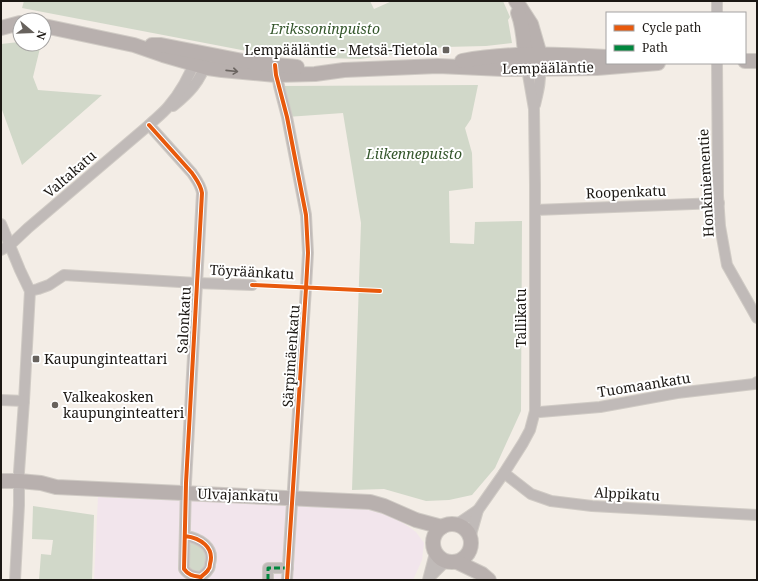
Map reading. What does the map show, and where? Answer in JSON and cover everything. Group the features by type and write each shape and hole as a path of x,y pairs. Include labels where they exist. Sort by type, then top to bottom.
{"main road":[{"path":"515,1 520,18 525,55 535,64"},
{"path":"515,1 531,24 535,64"},
{"path":"1,20 12,21"},
{"path":"1,28 12,25"},
{"name":"Lempääläntie","path":"52,28 134,45 161,45 201,59 222,70 276,70 315,74 344,70 438,66 503,69 579,55 606,57"},
{"name":"Lempääläntie","path":"438,66 490,56 525,55"},
{"path":"746,61 757,61"},
{"name":"Lempääläntie","path":"535,64 597,68 646,64"},
{"name":"Ulvajankatu","path":"1,481 19,486"},
{"name":"Ulvajankatu","path":"1,489 41,483 56,487 370,502 384,506 416,520 442,527"},
{"name":"Ulvajankatu","path":"416,520 443,555 485,577"},
{"path":"456,524 465,529 470,543 465,557 443,555 435,534 446,525 456,524"},
{"name":"Ulvajankatu","path":"470,543 485,577"}],"street":[{"path":"717,1 717,12"},
{"name":"Valtakatu","path":"6,247 168,108 201,59"},
{"name":"Tallikatu","path":"470,543 478,510 524,443 530,430 535,411 534,109 540,88 541,78 535,64"},
{"name":"Honkiniementie","path":"717,64 720,226 727,265 757,318"},
{"name":"Särpimäenkatu","path":"276,70 306,214 308,253 287,580"},
{"name":"Salonkatu","path":"153,121 192,173 201,188 186,493 184,570 194,576 201,576 209,570 212,559 209,548 202,541 185,536"},
{"name":"Roopenkatu","path":"535,210 719,203"},
{"path":"1,224 6,247 20,270 30,291 15,580"},
{"name":"Töyräänkatu","path":"30,291 49,285 64,275 252,285"},
{"name":"Tuomaankatu","path":"535,411 540,412 600,407 677,393 754,384 757,382"},
{"path":"1,400 24,401"},
{"name":"Alppikatu","path":"504,473 531,494 551,502 592,506 757,515"},
{"name":"Tallikatu","path":"456,524 478,510"},
{"path":"429,579 443,555"},
{"path":"268,580 268,568 288,568"}],"shaded area":[{"path":"98,497 368,509 396,518 416,532 424,543 422,560 413,580 94,580"}],"green space":[{"name":"Erikssoninpuisto","path":"24,1 370,1 374,9 392,1 503,1 510,17 508,20 512,43 486,46 444,47 360,59 295,57 293,48 268,49 268,55 52,14 52,12 22,8"},
{"path":"12,43 12,52 39,52 33,77 38,90 102,95 22,165 1,107 1,44"},
{"name":"Liikennepuisto","path":"478,85 471,119 465,128 472,153 473,188 449,191 450,243 474,244 475,222 522,221 521,411 495,468 472,495 449,500 426,501 384,489 352,490 361,223 343,113 287,117 279,86"},
{"path":"33,506 94,515 92,580 39,580 41,554 51,555 53,540 32,539"},
{"path":"191,542 200,545 207,555 205,567 198,573 190,569"}],"marked path":[{"path":"268,580 268,568 288,568"}],"cycle path":[{"path":"275,65 276,75 287,117 306,215 308,253 287,580"},
{"path":"149,125 192,173 202,193 186,483 184,569 194,576 201,577 209,568 211,558 210,553 208,548 201,541 185,536"},
{"path":"252,285 380,291"}],"place":[{"name":"Lempääläntie - Metsä-Tietola","path":"446,50"},
{"name":"Kaupunginteattari","path":"36,359"},
{"name":"Valkeakosken kaupunginteatteri","path":"55,405"}]}
